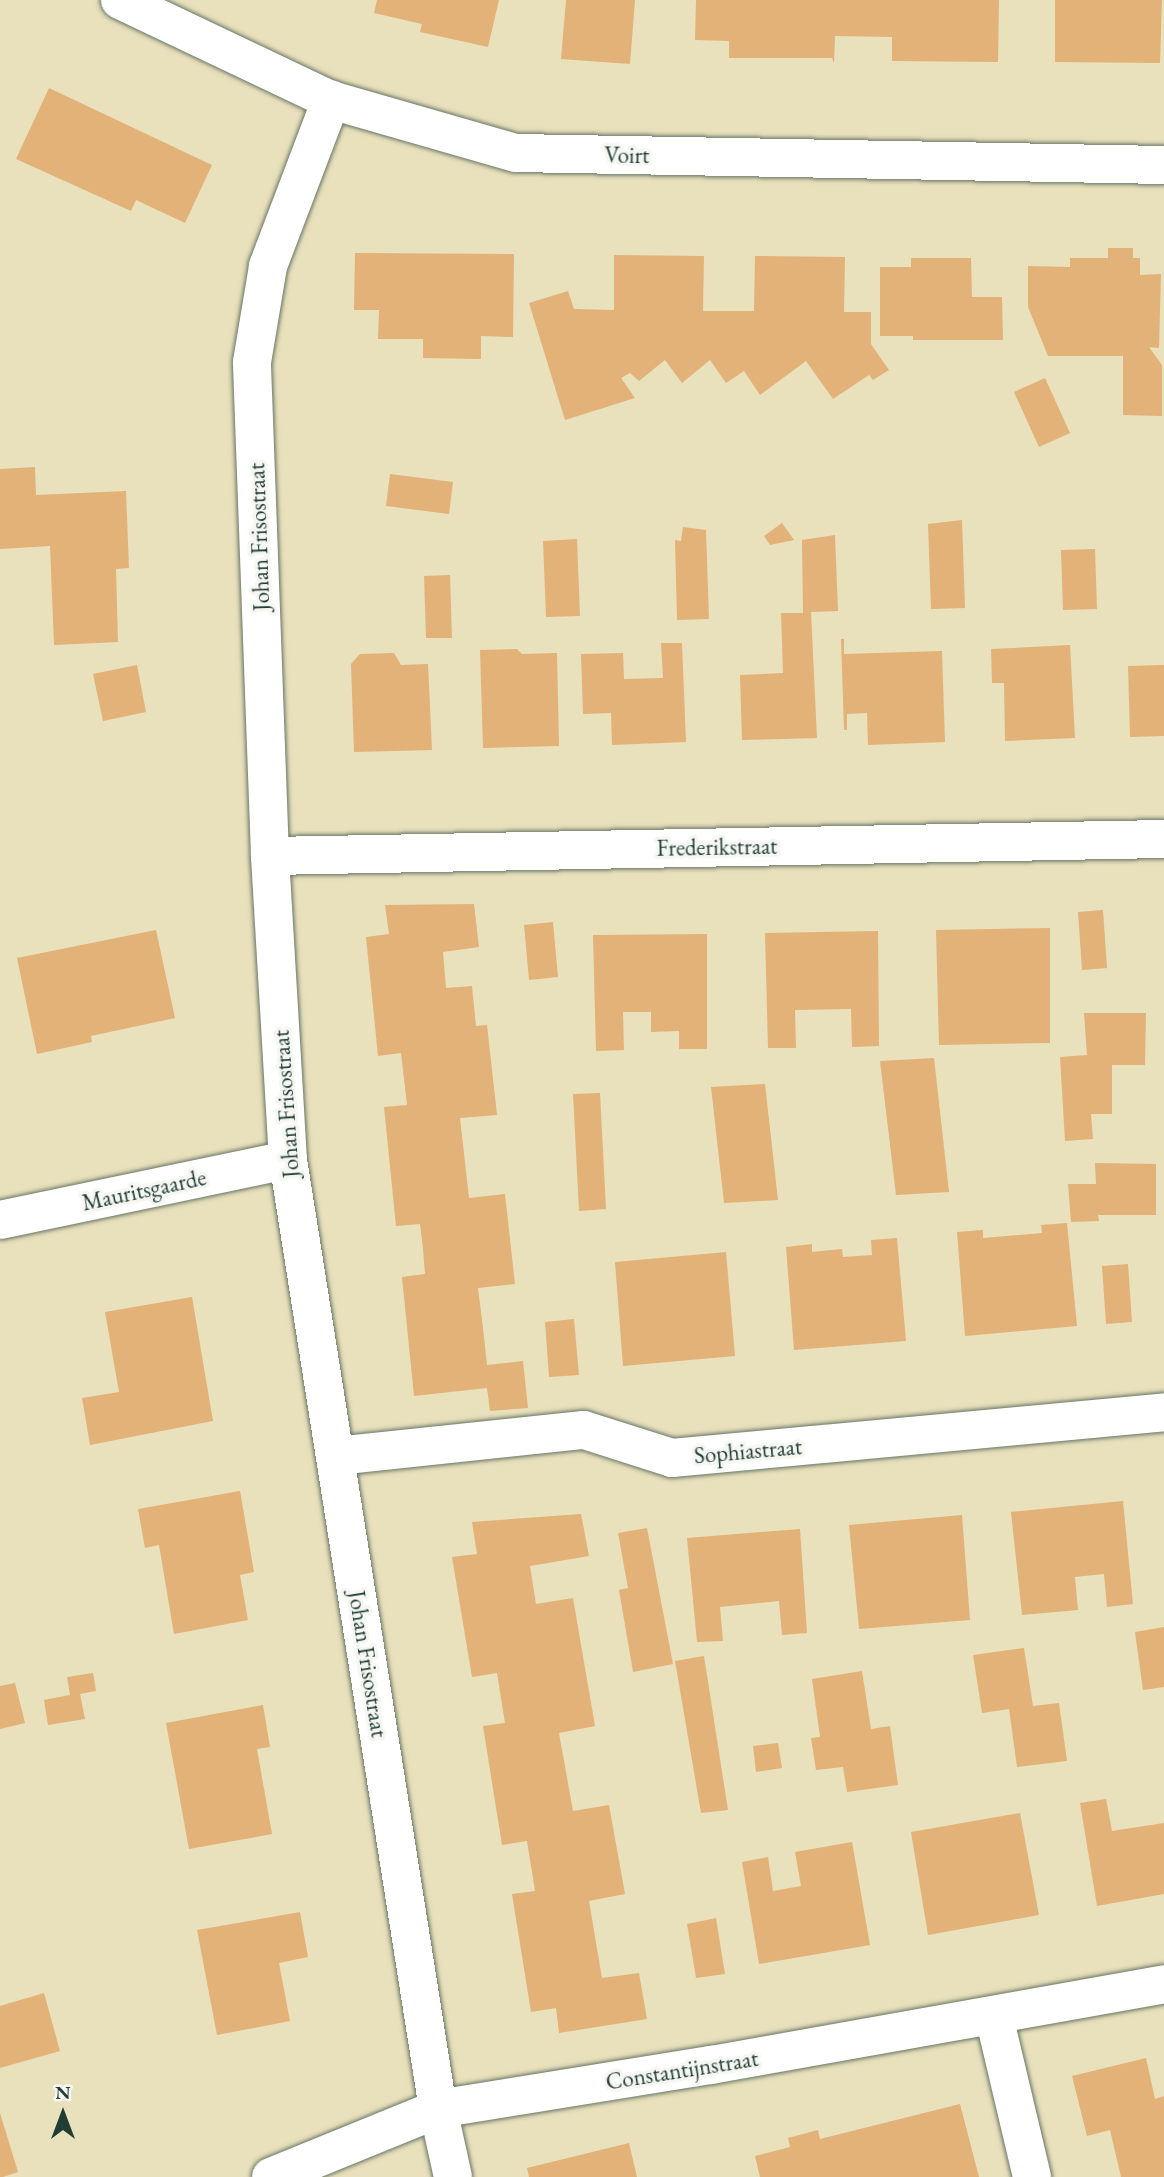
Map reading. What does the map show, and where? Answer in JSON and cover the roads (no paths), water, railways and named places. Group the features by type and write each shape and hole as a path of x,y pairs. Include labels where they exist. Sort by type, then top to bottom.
{"street":[{"name":"Voirt","path":"120,0 331,100 516,153 1164,164"},
{"name":"Johan Frisostraat","path":"331,100 268,266 252,362 270,856 288,1160 438,2109"},
{"name":"Frederikstraat","path":"270,856 1164,839"},
{"name":"Mauritsgaarde","path":"0,1220 288,1160"},
{"name":"Sophiastraat","path":"336,1456 584,1430 672,1458 1164,1412"},
{"name":"Constantijnstraat","path":"438,2109 994,2016 1164,1984"},
{"path":"994,2016 1032,2177"},
{"path":"271,2177 438,2109 453,2177"}]}
